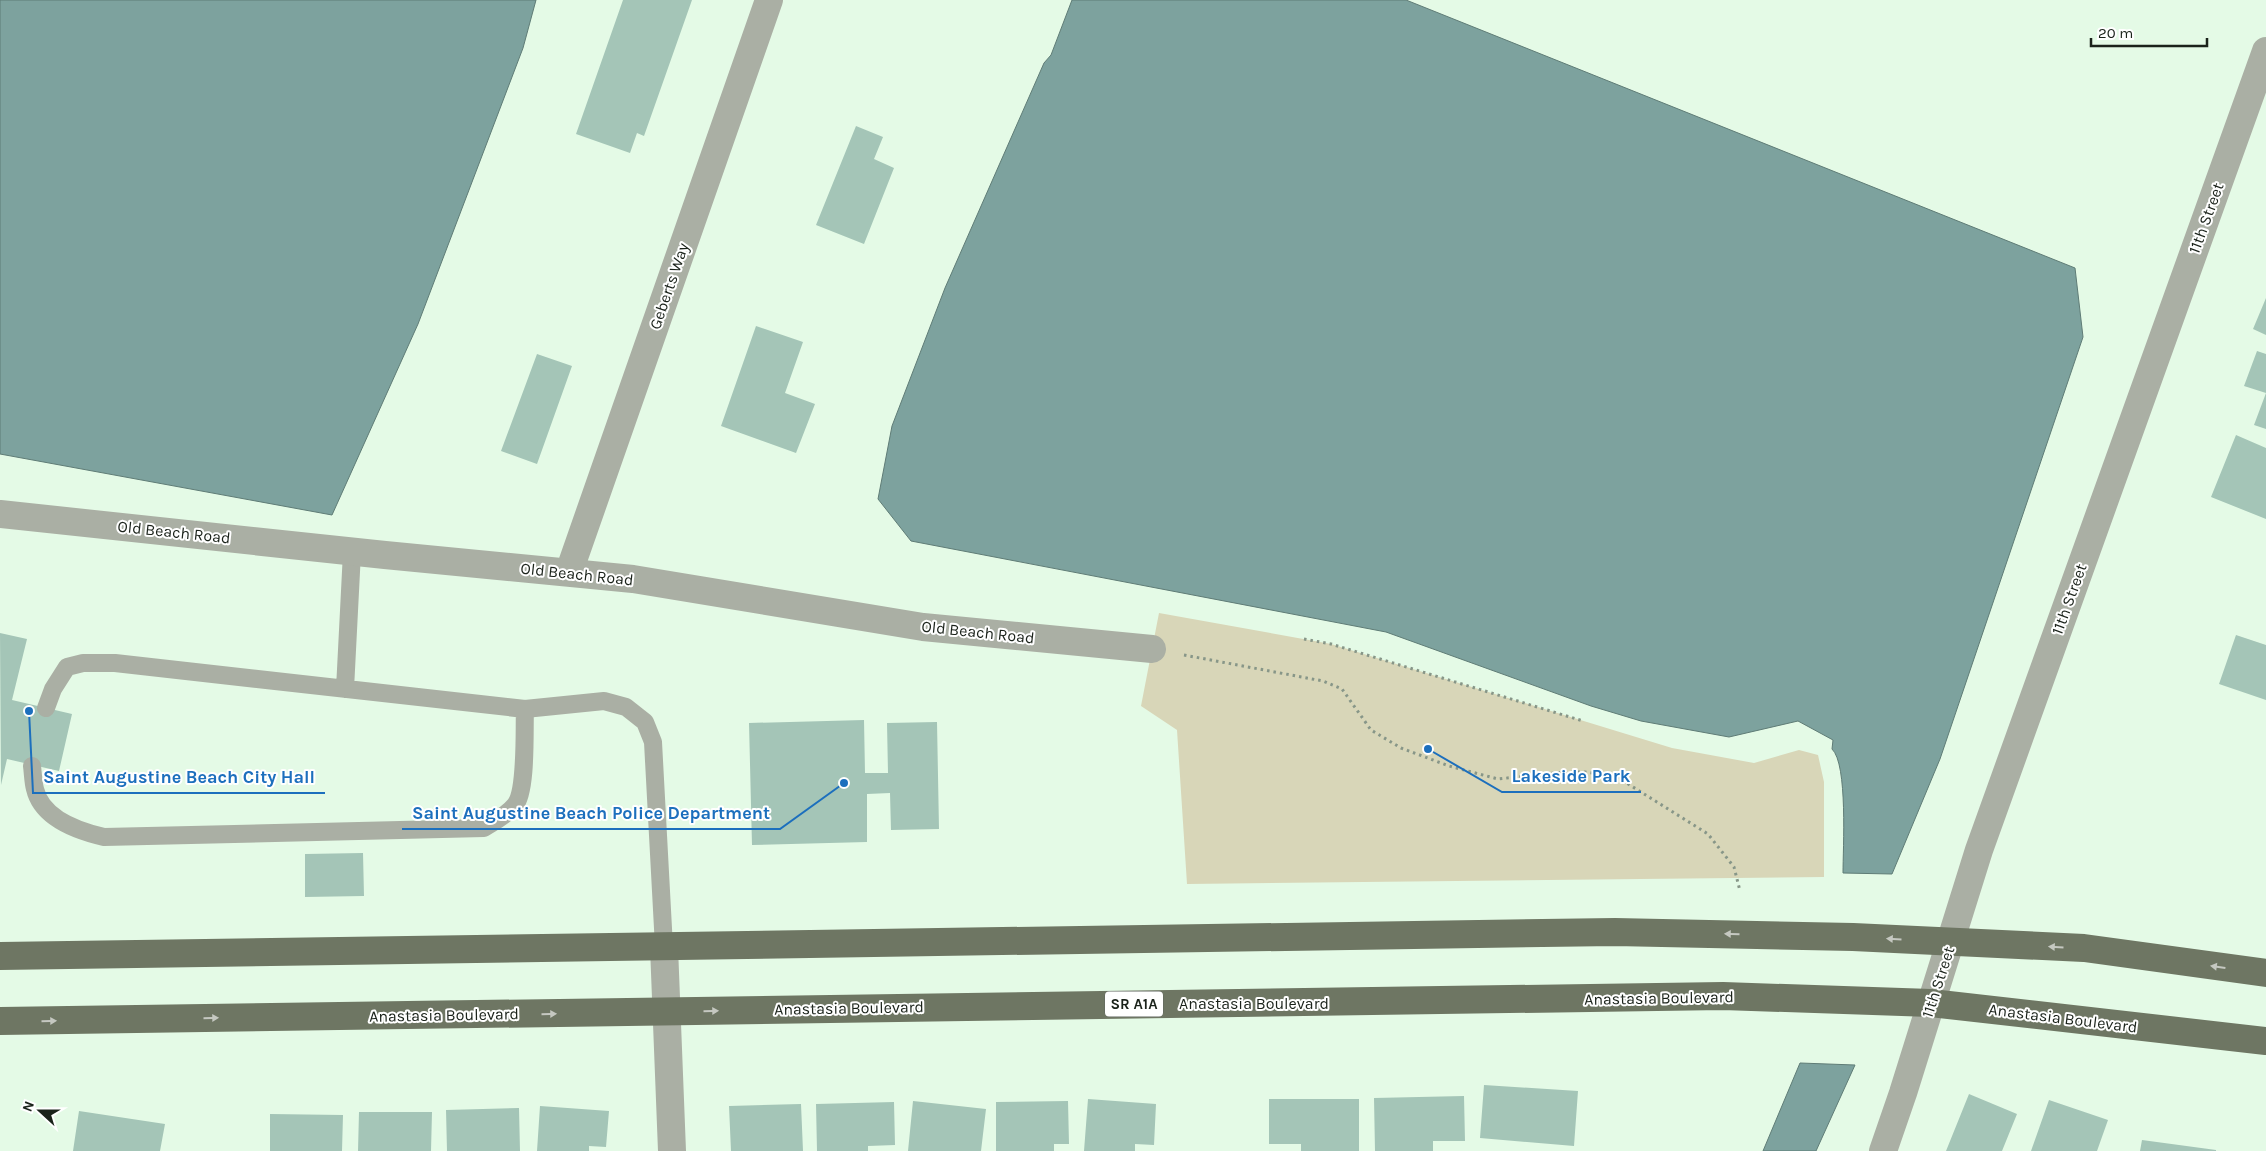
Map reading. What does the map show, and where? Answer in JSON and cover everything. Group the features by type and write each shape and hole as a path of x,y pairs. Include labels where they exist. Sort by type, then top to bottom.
{"main road":[{"path":"0,956 1615,932 1853,937 2084,948 2266,973"},
{"name":"Anastasia Boulevard","path":"0,1021 665,1012 1048,1004 1399,1002 1723,996 1931,1003 2266,1041"}],"street":[{"name":"Geberts Way","path":"569,572 768,0"},
{"name":"11th Street","path":"1883,1151 1978,850 2266,51"},
{"name":"Old Beach Road","path":"0,514 352,552 633,579 923,627 1152,649"},
{"path":"664,947 665,1012 672,1151"}],"lane":[{"path":"345,689 352,552"},
{"path":"46,708 53,689 67,668 83,663 115,663 525,709 604,701 626,708 644,722 653,742 664,947"},
{"path":"32,766 35,790 46,808 63,823 83,833 104,837 484,828 502,818 516,804 522,785 525,709"}],"path":[{"path":"1304,639 1331,644 1583,721"},
{"path":"1152,649 1323,681 1342,689 1371,730 1401,748 1449,766 1498,779 1564,772 1584,772 1606,775 1625,782 1708,834 1734,868 1740,891"}],"shaded area":[{"path":"1159,613 1331,644 1672,748 1754,763 1799,750 1818,755 1824,782 1824,877 1187,884 1177,730 1141,706"}],"water":[{"path":"0,0 536,0 523,48 418,324 332,515 0,454"},
{"path":"1072,0 1406,0 2075,268 2083,337 1940,759 1892,874 1843,873 1843,788 1837,758 1832,749 1833,740 1798,721 1729,737 1641,721 1591,706 1386,632 911,541 878,499 892,426 945,288 1044,63 1051,55"},
{"path":"1800,1063 1855,1065 1816,1151 1763,1151"}],"building":[{"path":"623,0 692,0 644,136 637,133 630,153 576,134"},
{"path":"856,126 883,137 874,159 894,168 864,244 816,225"},
{"path":"2266,298 2266,335 2253,329"},
{"path":"756,326 803,342 785,393 815,404 796,453 721,426"},
{"path":"2257,351 2266,354 2266,393 2244,386"},
{"path":"537,354 572,366 537,464 501,451"},
{"path":"2266,393 2266,429 2254,425"},
{"path":"2236,435 2266,448 2266,519 2211,497"},
{"path":"0,633 27,639 12,700 72,714 59,771 7,759 1,785"},
{"path":"2236,635 2266,645 2266,700 2219,684"},
{"path":"864,720 865,773 888,773 887,723 937,722 939,829 891,830 890,793 867,794 867,842 752,845 749,723"},
{"path":"363,853 364,896 305,897 305,854"},
{"path":"1484,1085 1578,1091 1574,1146 1480,1138"},
{"path":"1969,1094 2017,1114 2002,1151 1946,1151"},
{"path":"1464,1096 1465,1141 1433,1141 1433,1151 1375,1151 1374,1098"},
{"path":"1088,1099 1156,1104 1154,1145 1135,1144 1135,1151 1084,1151"},
{"path":"1269,1099 1359,1099 1359,1151 1301,1151 1301,1144 1269,1144"},
{"path":"2049,1100 2108,1120 2097,1151 2031,1151"},
{"path":"913,1101 986,1109 981,1151 908,1151"},
{"path":"1068,1101 1069,1144 1054,1144 1054,1151 996,1151 996,1102"},
{"path":"894,1102 895,1145 868,1146 868,1151 817,1151 816,1104"},
{"path":"801,1104 803,1151 731,1151 729,1106"},
{"path":"540,1106 609,1111 606,1147 589,1146 589,1151 537,1151"},
{"path":"519,1108 520,1151 447,1151 446,1110"},
{"path":"79,1111 165,1124 160,1151 73,1151"},
{"path":"359,1112 432,1112 431,1151 358,1151"},
{"path":"270,1114 343,1115 342,1151 270,1151"},
{"path":"2142,1140 2216,1150 2216,1151 2140,1151"}],"place":[{"name":"Saint Augustine Beach City Hall","path":"29,711"},
{"name":"Lakeside Park","path":"1428,749"},
{"name":"Saint Augustine Beach Police Department","path":"844,783"}]}
